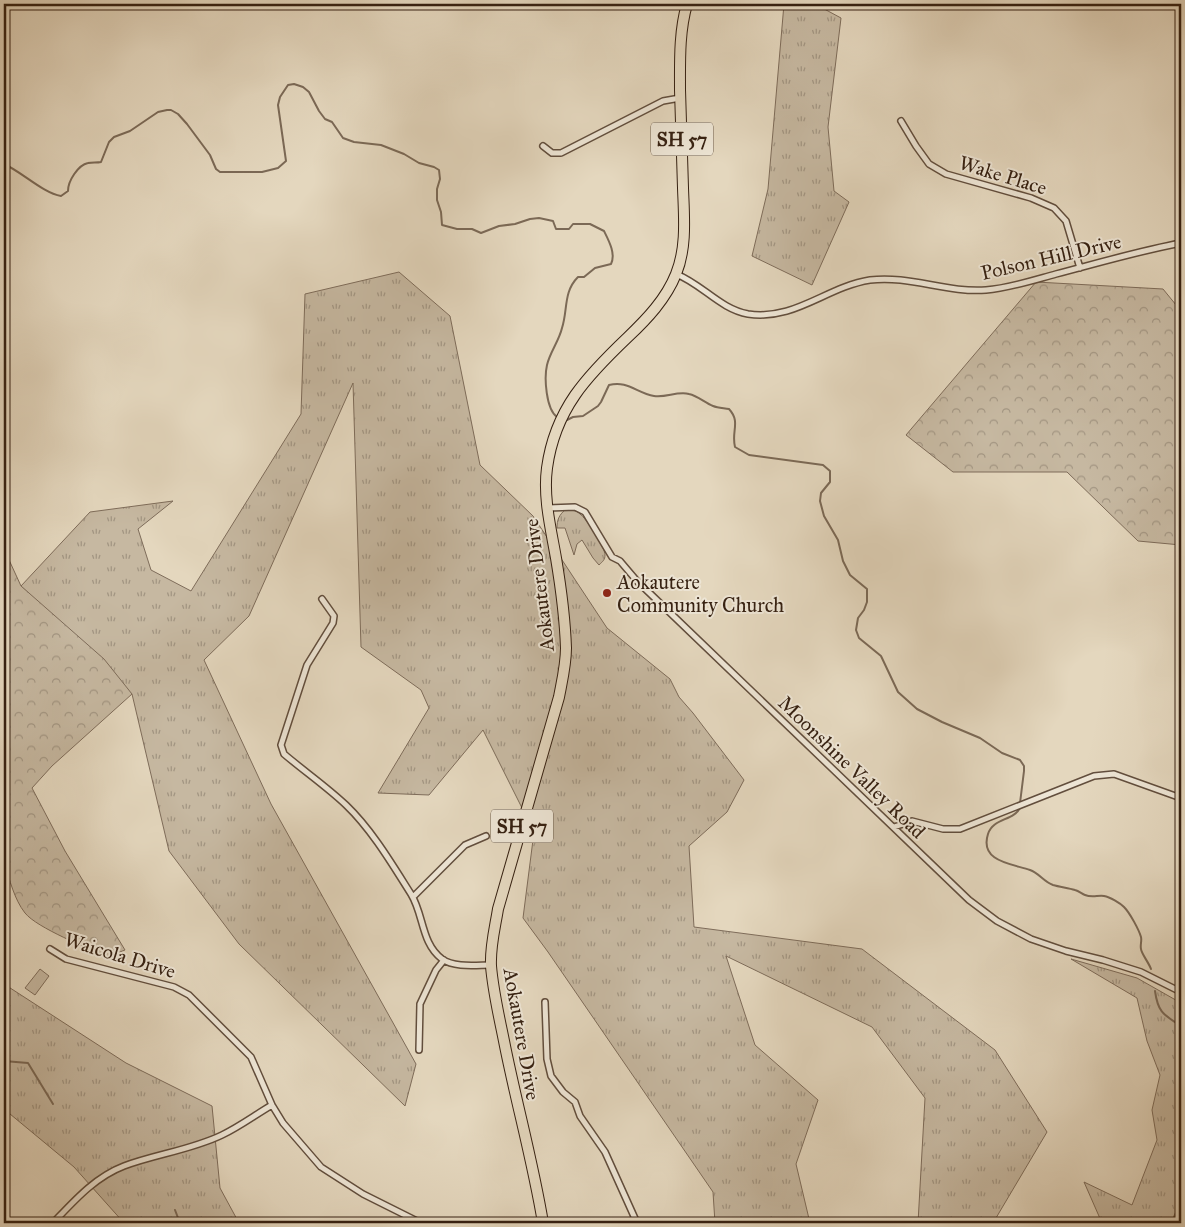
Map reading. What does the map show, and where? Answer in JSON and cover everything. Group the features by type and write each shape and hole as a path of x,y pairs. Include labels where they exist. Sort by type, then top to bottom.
{"highway":[{"name":"Aokautere Drive","path":"543,1223 512,1083 491,965 493,936 498,909 564,670 566,649 558,572 548,508 547,469 557,428 564,413 585,380 653,311 676,274 682,254 684,238 680,52 687,4"}],"street":[{"path":"543,146 552,153 561,153 663,101 680,98"},
{"name":"Wake Place","path":"901,122 929,164 946,174 1031,198 1054,208 1066,221 1080,268"},
{"name":"Polson Hill Drive","path":"676,274 726,307 747,314 769,315 792,310 846,285 872,280 896,280 960,290 987,290 1013,286 1151,249 1181,244"},
{"name":"Moonshine Valley Road","path":"548,508 575,507 585,512 612,556 620,561 637,581 969,900 996,921 1031,939 1141,972 1181,992"},
{"path":"322,599 334,616 333,623 307,665 280,745 284,754 346,805 373,838 413,897 427,938 435,952 444,960 454,964 491,965"},
{"path":"894,827 912,821 944,829 960,829 1094,776 1109,774 1181,798"},
{"path":"413,897 464,845 486,836"},
{"name":"Waicola Drive","path":"50,949 66,958 174,987 190,995 251,1057 272,1106 321,1167 363,1194 420,1223"},
{"path":"419,1050 420,1004 436,970 444,960"},
{"path":"545,1002 549,1068 556,1082 575,1102 580,1116 605,1152 637,1223"},
{"path":"53,1223 96,1181 123,1166 222,1135 272,1106"},
{"path":"4,1219 8,1223"}],"green space":[{"path":"784,4 815,4 841,18 828,127 834,191 849,202 812,285 752,256 768,189"},
{"path":"399,272 450,316 480,465 533,516 607,628 670,679 679,697 744,780 727,812 689,846 694,927 862,949 995,1050 1047,1132 993,1223 918,1223 925,1098 872,1027 726,956 755,1045 818,1100 796,1164 810,1223 715,1223 713,1192 523,918 534,832 483,730 429,795 378,793 429,708 421,690 361,647 353,383 249,616 204,660 271,804 416,1064 405,1106 239,944 169,851 132,694 21,586 90,512 173,501 138,529 151,570 191,591 301,414 305,294"},
{"path":"1036,282 1163,289 1181,311 1181,545 1138,541 1067,472 953,472 906,435"},
{"path":"565,510 573,510 578,513 595,533 605,555 599,565 582,540 577,544 574,555 565,528 557,528 559,518"},
{"path":"4,549 21,586 104,659 132,694 52,766 32,788 65,851 125,950 107,957 51,931 31,919 18,902 4,863"},
{"path":"1071,959 1137,978 1181,1003 1181,1223 1102,1223 1084,1182 1132,1205 1157,1140 1152,1110 1160,1075 1147,1041 1137,998"},
{"path":"40,969 49,976 35,995 25,988"},
{"path":"4,984 126,1063 212,1106 220,1188 239,1223 124,1223 74,1167 4,1109"}],"waterway":[{"path":"4,164 47,191 61,196 68,191 72,178 84,164 101,162 109,142 114,137 130,131 158,112 171,110 178,114 187,124 210,155 216,169 220,172 262,172 278,168 286,161 278,105 280,97 288,85 294,84 303,87 309,92 325,119 332,122 343,138 354,142 381,145 439,170 440,179 437,189 437,200 441,212 442,225 457,229 472,229 481,233 499,226 539,218 553,221 556,229 569,229 573,224 590,224 604,231 610,243 613,256 611,264 595,268 584,277 578,277 573,283 568,295 561,333 547,365 548,400 553,413 557,417"},
{"path":"567,420 583,416 598,406 609,385 627,385 654,396 680,393 689,394 713,406 729,409 733,414 735,423 735,447 749,455 823,465 830,471 830,482 821,493 820,501 824,516 838,540 843,561 850,575 867,589 867,602 858,618 856,630 859,638 881,656 898,692 917,709 980,738 1002,753 1020,760 1024,766 1020,803"},
{"path":"1020,808 1013,815 998,822 991,829 988,834 988,851 999,860 1033,871 1053,885 1075,890 1088,896 1106,897 1120,904 1129,913 1138,930 1141,939 1141,951 1151,969"},
{"path":"1155,991 1160,1009 1181,1026"},
{"path":"4,1061 28,1063 53,1104"},
{"path":"1178,1223 1174,1217 1181,1202"},
{"path":"175,1210 180,1223"}],"place":[{"name":"Aokautere Community Church","path":"607,593"}]}
